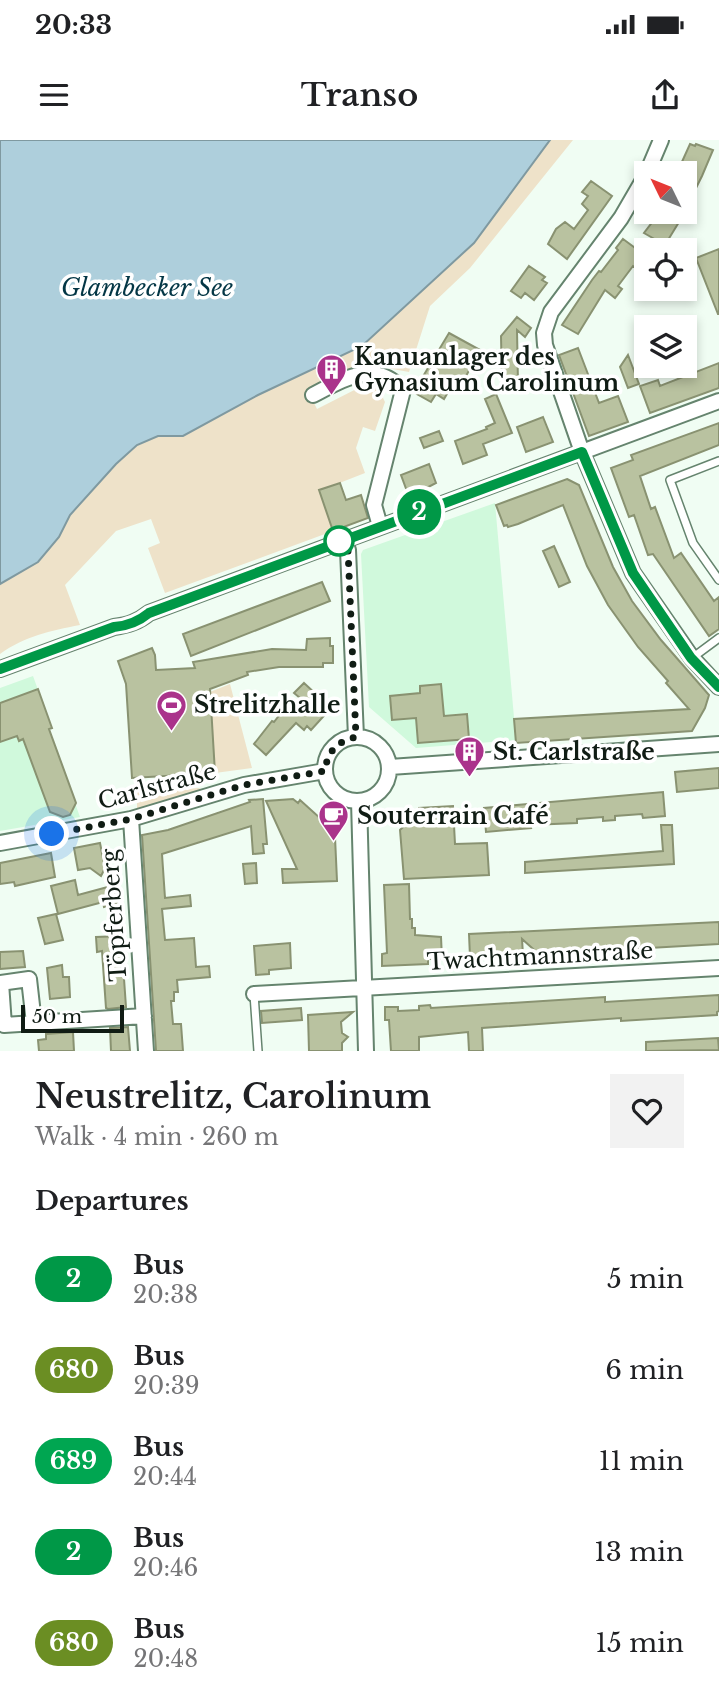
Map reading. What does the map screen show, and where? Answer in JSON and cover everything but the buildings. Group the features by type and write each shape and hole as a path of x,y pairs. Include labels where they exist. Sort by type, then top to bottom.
{"street":[{"path":"652,161 662,140"},
{"path":"634,195 621,218 551,312 544,333 548,357 582,452 633,573 691,658 719,687"},
{"path":"313,395 343,380 367,373 394,381 403,390 374,505 380,526"},
{"path":"0,669 114,627 139,613 149,613 719,401"},
{"path":"344,540 348,550 356,737"},
{"path":"356,737 375,742 383,749 390,767 389,777 378,794 359,801 349,800 332,790 325,771 331,751 337,744 356,737"},
{"path":"390,767 719,744"},
{"name":"Carlstraße","path":"0,843 131,819 244,785 325,771"},
{"path":"359,801 366,1051"},
{"name":"Töpferberg","path":"131,819 146,1051"},
{"name":"Twachtmannstraße","path":"254,995 719,968"},
{"path":"34,1023 29,979 0,983 4,1025 144,1016"}],"lane":[{"path":"719,461 670,480 693,543 719,580"},
{"path":"691,658 719,639"},
{"path":"254,995 258,1051"}],"shaded area":[{"path":"550,140 573,140 470,268 430,306 409,372 365,364 309,393 317,409 374,380 385,402 375,431 363,427 356,448 365,473 319,491 333,531 165,593 148,548 160,543 151,519 116,531 65,585 80,625 28,638 0,654 0,584 59,537 70,515 116,464 137,445 158,436 183,436 258,395 362,346 474,243"},
{"path":"495,503 516,740 416,748 369,707 361,554 363,550"},
{"path":"33,676 80,817 0,831 0,688"},
{"path":"230,684 252,768 215,773 210,692"},
{"path":"199,788 203,790 137,810 137,792"}],"water":[{"name":"Glambecker See","path":"0,140 550,140 474,243 362,346 258,395 183,436 158,436 137,445 70,515 59,537 38,562 0,584"}],"bus line":[{"name":"2","path":"0,669 114,627 127,626 140,621 149,613 582,452 633,573 691,658 719,687"}],"place":[{"name":"Kanuanlager des Gynasium Carolinum","path":"331,397"},
{"name":"Strelitzhalle","path":"171,732"},
{"name":"St. Carlstraße","path":"470,779"},
{"name":"Souterrain Café","path":"334,843"}],"route":[{"path":"52,834 131,819 244,785 325,771 326,761 337,744 356,737 348,550 344,540 339,541"}]}
